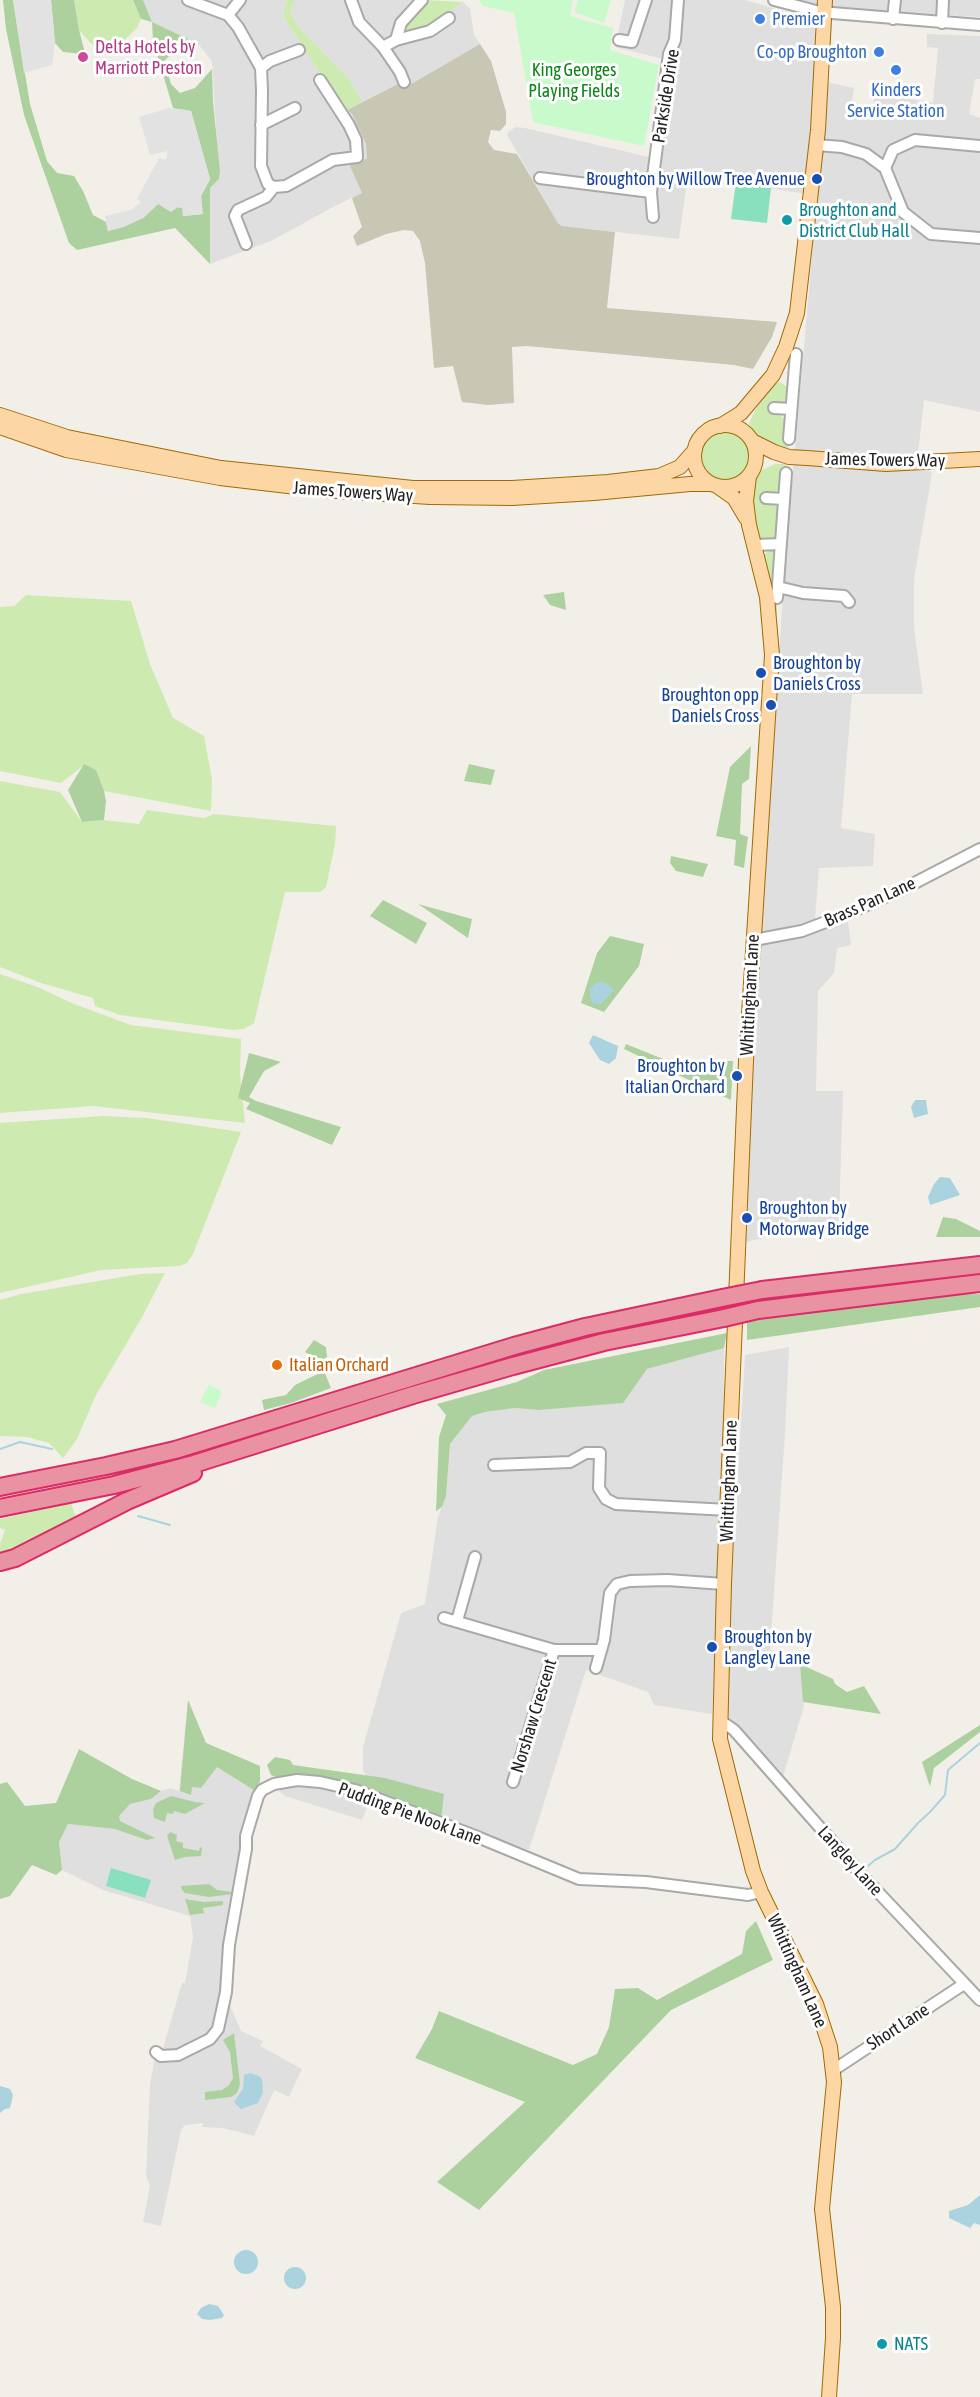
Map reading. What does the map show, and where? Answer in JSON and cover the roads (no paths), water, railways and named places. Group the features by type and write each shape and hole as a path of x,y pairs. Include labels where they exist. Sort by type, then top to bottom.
{"highway":[{"path":"0,1487 176,1450 514,1346 585,1327 762,1290 980,1265"},
{"path":"0,1562 15,1558 137,1497 203,1469 413,1395 513,1366 604,1342 759,1310 980,1283"},
{"path":"0,1508 114,1485 315,1428"}],"main road":[{"path":"757,396 748,416 749,437 756,455 751,473 734,486 715,485 699,473 695,450 707,432 735,418 757,396 773,375 786,347 797,313 816,145 824,6"},
{"name":"James Towers Way","path":"0,415 67,437 221,468 413,488 512,488 608,482 659,476 680,467 695,450"},
{"path":"720,426 736,427 749,437"},
{"name":"James Towers Way","path":"0,427 66,450 220,478 322,490 429,497 512,498 701,483 715,485"},
{"name":"James Towers Way","path":"749,437 767,450 789,457 886,464 980,459"},
{"name":"James Towers Way","path":"751,473 767,462 789,457"},
{"name":"Whittingham Lane","path":"751,473 746,493 749,525 767,597 772,655 746,1061 724,1584 720,1739 753,1870 761,1892 816,2004 830,2048 834,2082 822,2209 833,2307 829,2397"},
{"name":"Whittingham Lane","path":"715,485 734,498 749,525"}],"street":[{"path":"188,0 228,15 238,27 261,68 261,166 268,183 274,187 286,186 333,160 357,157 356,140 350,125 321,80"},
{"path":"228,15 240,0"},
{"path":"351,0 359,22 383,47 404,82"},
{"path":"396,40 401,23 422,0"},
{"path":"619,40 632,42 646,0"},
{"name":"Parkside Drive","path":"652,217 651,192 669,54 675,40 678,0"},
{"path":"774,0 893,18 980,25"},
{"path":"893,18 895,0"},
{"path":"942,22 943,0"},
{"path":"383,47 396,40 430,31 449,18"},
{"path":"261,68 270,61 299,50"},
{"path":"261,125 295,108"},
{"path":"885,168 893,150 915,140 980,146"},
{"path":"816,145 842,147 866,154 885,168 903,212 931,234 980,237"},
{"path":"540,178 651,192"},
{"path":"246,244 235,216 238,210 266,197 274,187"},
{"path":"789,439 796,354"},
{"path":"773,375 793,382"},
{"path":"774,408 791,409"},
{"path":"786,473 777,592 844,596 849,602"},
{"path":"766,498 784,499"},
{"path":"755,545 781,544"},
{"name":"Brass Pan Lane","path":"754,940 802,931 844,915 903,889 980,849"},
{"path":"494,1465 570,1462 586,1453 600,1453 600,1488 606,1498 616,1504 728,1510"},
{"path":"457,1622 475,1557"},
{"path":"596,1668 604,1640 610,1593 617,1584 630,1581 667,1580 724,1584"},
{"name":"Norshaw Crescent","path":"444,1618 554,1650 601,1650"},
{"name":"Norshaw Crescent","path":"513,1782 554,1650"},
{"name":"Langley Lane","path":"721,1721 740,1736 860,1873 980,2000"},
{"name":"Pudding Pie Nook Lane","path":"156,2052 161,2055 178,2055 210,2038 218,2029 226,1992 229,1945 246,1849 246,1836 258,1796 262,1790 273,1784 297,1780 320,1782 355,1790 579,1879 646,1882 748,1895 761,1892"},
{"name":"Short Lane","path":"832,2071 964,1984"}],"water":[{"path":"597,982 606,983 614,990 601,1004 592,1003 590,996 590,988"},
{"path":"593,1035 618,1046 616,1058 609,1064 600,1060 589,1043"},
{"path":"915,1100 926,1100 928,1114 914,1118 911,1107"},
{"path":"940,1177 950,1178 960,1195 930,1205 928,1197"},
{"path":"250,2073 262,2079 263,2092 258,2103 241,2109 234,2102 243,2089 244,2075"},
{"path":"0,2086 10,2089 13,2095 10,2108 0,2113"},
{"path":"980,2195 980,2225 974,2223 970,2228 949,2218 949,2211 968,2205"},
{"path":"246,2250 255,2253 258,2262 255,2271 246,2274 237,2271 234,2262 237,2253"},
{"path":"295,2267 303,2270 306,2278 303,2286 295,2289 287,2286 284,2278 287,2270"},
{"path":"209,2304 218,2306 224,2315 222,2318 202,2319 197,2314 201,2308"}],"waterway":[{"path":"0,1449 20,1442 52,1449"},
{"path":"138,1516 170,1525"},
{"path":"862,1871 875,1860 895,1849 930,1812 945,1795 948,1770 980,1743"}],"place":[{"name":"Premier","path":"760,19"},
{"name":"Co-op Broughton","path":"879,52"},
{"name":"Delta Hotels by Marriott Preston","path":"83,57"},
{"name":"Kinders Service Station","path":"896,70"},
{"name":"Broughton by Willow Tree Avenue","path":"817,179"},
{"name":"Broughton and District Club Hall","path":"787,220"},
{"name":"Broughton by Daniels Cross","path":"761,673"},
{"name":"Broughton opp Daniels Cross","path":"771,705"},
{"name":"Broughton by Italian Orchard","path":"737,1076"},
{"name":"Broughton by Motorway Bridge","path":"747,1218"},
{"name":"Italian Orchard","path":"277,1365"},
{"name":"Broughton by Langley Lane","path":"712,1647"},
{"name":"NATS","path":"882,2344"}],"park label":[{"name":"King Georges Playing Fields","path":"574,80"}]}
